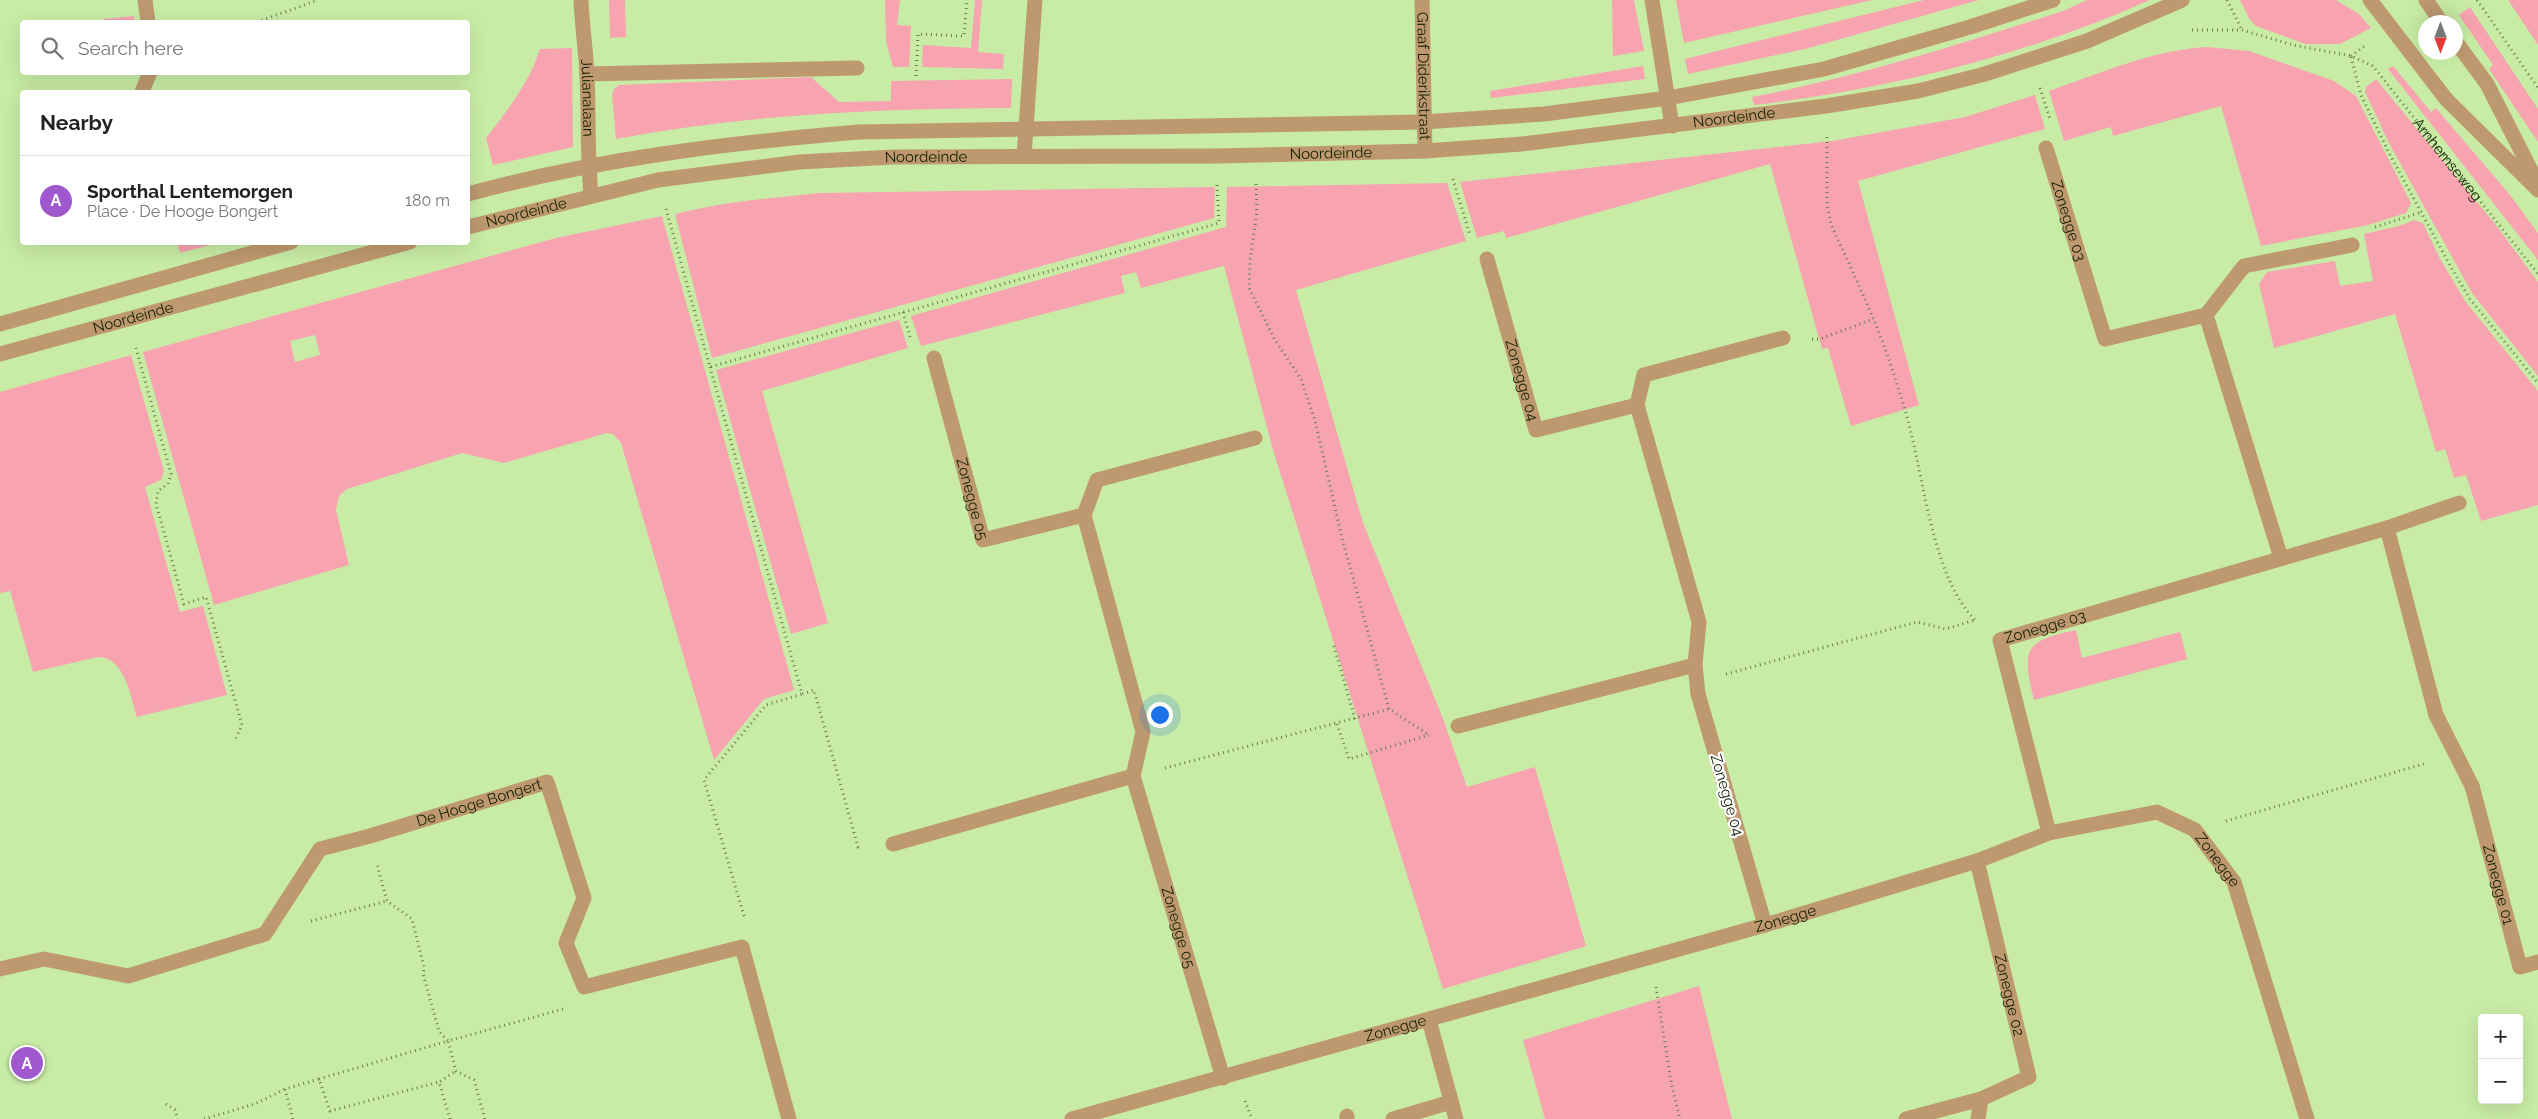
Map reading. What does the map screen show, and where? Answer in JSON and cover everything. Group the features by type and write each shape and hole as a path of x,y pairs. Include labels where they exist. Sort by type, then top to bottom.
{"street":[{"path":"145,0 148,20"},
{"name":"Julianalaan","path":"581,0 582,37 587,74 588,166 591,195"},
{"path":"1024,156 1035,0"},
{"name":"Graaf Diderikstraat","path":"1422,0 1425,151"},
{"path":"1652,0 1672,126"},
{"name":"Noordeinde","path":"470,194 588,166 694,148 859,132 1423,122 1544,114 1668,98 1824,69 1988,22 2053,0"},
{"name":"Noordeinde","path":"470,226 591,195 658,180 799,162 893,157 1216,156 1444,150 1522,144 1826,106 1918,91 1986,74 2087,41 2182,0"},
{"path":"2370,0 2446,98 2538,190"},
{"path":"2426,0 2436,15"},
{"path":"2463,51 2487,84 2538,184"},
{"path":"587,74 857,68"},
{"path":"143,90 149,75"},
{"name":"Zonegge 03","path":"2046,148 2105,339 2206,315"},
{"name":"Noordeinde","path":"0,324 280,245"},
{"name":"Noordeinde","path":"0,354 399,245"},
{"path":"2281,558 2206,315 2244,266 2352,245"},
{"name":"Zonegge 04","path":"1487,259 1536,430 1637,405"},
{"name":"Zonegge 04","path":"1765,925 1698,694 1695,665 1699,622 1637,405 1644,376 1783,338"},
{"name":"Zonegge 05","path":"934,358 983,540 1084,515 1143,732 1133,776 1223,1078"},
{"path":"1084,515 1097,480 1255,438"},
{"name":"Zonegge 03","path":"2049,833 2000,640 2387,528 2459,503"},
{"path":"2387,528 2436,714 2456,754"},
{"path":"1458,726 1695,665"},
{"name":"Zonegge 01","path":"2456,754 2472,786 2520,966 2538,962"},
{"path":"893,844 1133,776"},
{"name":"De Hooge Bongert","path":"264,934 320,849 370,836 547,782 584,898 566,943 584,987"},
{"name":"Zonegge","path":"1072,1119 1765,925 1977,861 2049,833 2157,812 2195,830 2234,882 2307,1119"},
{"name":"Zonegge 02","path":"1906,1119 1981,1099 2029,1077 1977,861"},
{"path":"0,968 44,959 128,976 264,934"},
{"path":"584,987 742,947 789,1119"},
{"path":"1429,1020 1456,1119"},
{"path":"1978,1119 1981,1099"},
{"path":"1393,1119 1451,1102"}],"path":[{"path":"263,20 318,0"},
{"path":"916,76 918,34 964,36 967,0"},
{"name":"Arnhemseweg","path":"2227,0 2242,30 2294,45 2351,56 2373,66 2382,74 2538,274"},
{"path":"2477,0 2538,88"},
{"path":"2351,56 2362,95 2389,153 2470,299 2538,383"},
{"path":"2025,61 2042,93 2052,127 2046,148"},
{"path":"1826,106 1827,205 1831,224 1873,319 1894,373 1911,433 1922,487 1948,574 1959,601 1975,620 2000,640"},
{"path":"1444,150 1472,240 1487,259"},
{"path":"1255,155 1257,211 1250,261 1249,288 1276,340 1301,379 1315,420 1344,547 1389,709 1429,735"},
{"path":"710,367 1218,223 1216,156"},
{"path":"658,180 802,694"},
{"path":"2352,245 2362,230 2422,212"},
{"path":"128,318 170,474 168,484 158,491 156,504 184,604 206,598 242,724 234,740"},
{"path":"1783,338 1820,339 1873,319"},
{"path":"1696,682 1917,622 1946,629 1975,620"},
{"path":"1334,646 1355,719"},
{"path":"742,947 745,919 704,780 766,705 814,690 858,847 885,840 893,844"},
{"path":"1133,776 1389,709"},
{"path":"1337,724 1349,759 1458,726"},
{"path":"2195,830 2456,754"},
{"path":"370,836 387,901 412,919 424,967 423,974 439,1031 448,1041 456,1071 474,1080 485,1119"},
{"path":"264,934 387,901"},
{"path":"1649,957 1660,1005 1672,1087 1680,1119"},
{"path":"204,1119 255,1104 285,1089 576,1005 584,987"},
{"path":"319,1079 330,1112 439,1082 456,1071"},
{"path":"439,1082 450,1119"},
{"path":"285,1089 293,1119"},
{"path":"166,1104 174,1110 178,1119"}],"shaded area":[{"path":"609,0 625,0 626,37 610,38"},
{"path":"885,0 900,0 897,25 911,26 909,67 893,67 886,41"},
{"path":"975,0 982,0 978,52 1004,54 1003,69 922,67 923,45 971,48"},
{"path":"1612,0 1634,0 1644,51 1613,56"},
{"path":"1676,0 1872,0 1684,43"},
{"path":"1924,0 1979,0 1805,49 1688,74 1685,59"},
{"path":"2087,0 2150,0 2054,38 1956,68 1856,90 1754,105 1752,97 1831,80 1909,59 2063,11"},
{"path":"2240,0 2336,0 2359,14 2371,28 2340,44 2305,44 2256,26 2250,20"},
{"path":"2508,0 2538,0 2538,45"},
{"path":"2470,7 2538,109 2538,142 2489,69 2493,65 2463,21 2463,15 2459,15"},
{"path":"134,16 135,20 103,20"},
{"path":"2207,47 2249,51 2334,81 2356,96 2411,203 2406,213 2368,225 2261,246 2221,106 2113,136 2111,127 2064,141 2049,91 2147,57"},
{"path":"572,48 573,147 493,165 486,138 524,85 540,49"},
{"path":"1643,66 1645,79 1491,98 1490,91"},
{"path":"2393,66 2431,112 2436,108 2510,195 2538,233 2538,260 2388,69"},
{"path":"811,77 839,102 891,101 891,81 1012,79 1011,108 862,112 763,118 616,139 612,94 619,85"},
{"path":"2376,79 2499,229 2538,282 2538,376 2472,293 2389,143 2365,92 2366,87"},
{"path":"2035,95 2045,129 1858,181 1919,405 1851,426 1828,348 1822,349 1770,164 1506,238 1504,231 1477,238 1460,182 1832,141 1965,117"},
{"path":"1447,183 1466,241 1296,290 1363,523 1442,716 1467,787 1535,767 1586,946 1443,989 1273,450 1224,266 1141,288 1136,272 1121,276 1125,293 921,346 911,316 1226,227 1227,187"},
{"path":"1215,187 1214,218 712,358 675,214 729,203 820,193"},
{"path":"662,216 794,690 764,699 714,760 621,443 613,434 607,433 504,463 462,453 347,489 339,496 336,510 349,565 214,605 143,352 556,238","holes":["315,335 320,355 295,362 290,341"]},
{"path":"2414,220 2423,223 2438,255 2465,301 2538,391 2538,505 2481,521 2466,475 2454,478 2445,449 2436,452 2395,314 2274,348 2259,284 2267,272 2335,261 2340,286 2373,281 2364,234 2399,226"},
{"path":"178,245 210,245 180,253"},
{"path":"899,320 908,348 762,391 828,623 791,634 716,370"},
{"path":"131,355 164,471 161,480 145,487 180,612 203,606 227,695 137,717 125,679 114,663 107,659 98,657 33,672 10,591 0,593 0,392"},
{"path":"2076,630 2082,658 2180,632 2187,659 2034,700 2028,670 2028,659 2031,650 2036,644 2045,639"},
{"path":"1699,986 1732,1119 1545,1119 1523,1040"}],"place":[{"name":"Sporthal Lentemorgen","path":"27,1063"}]}
